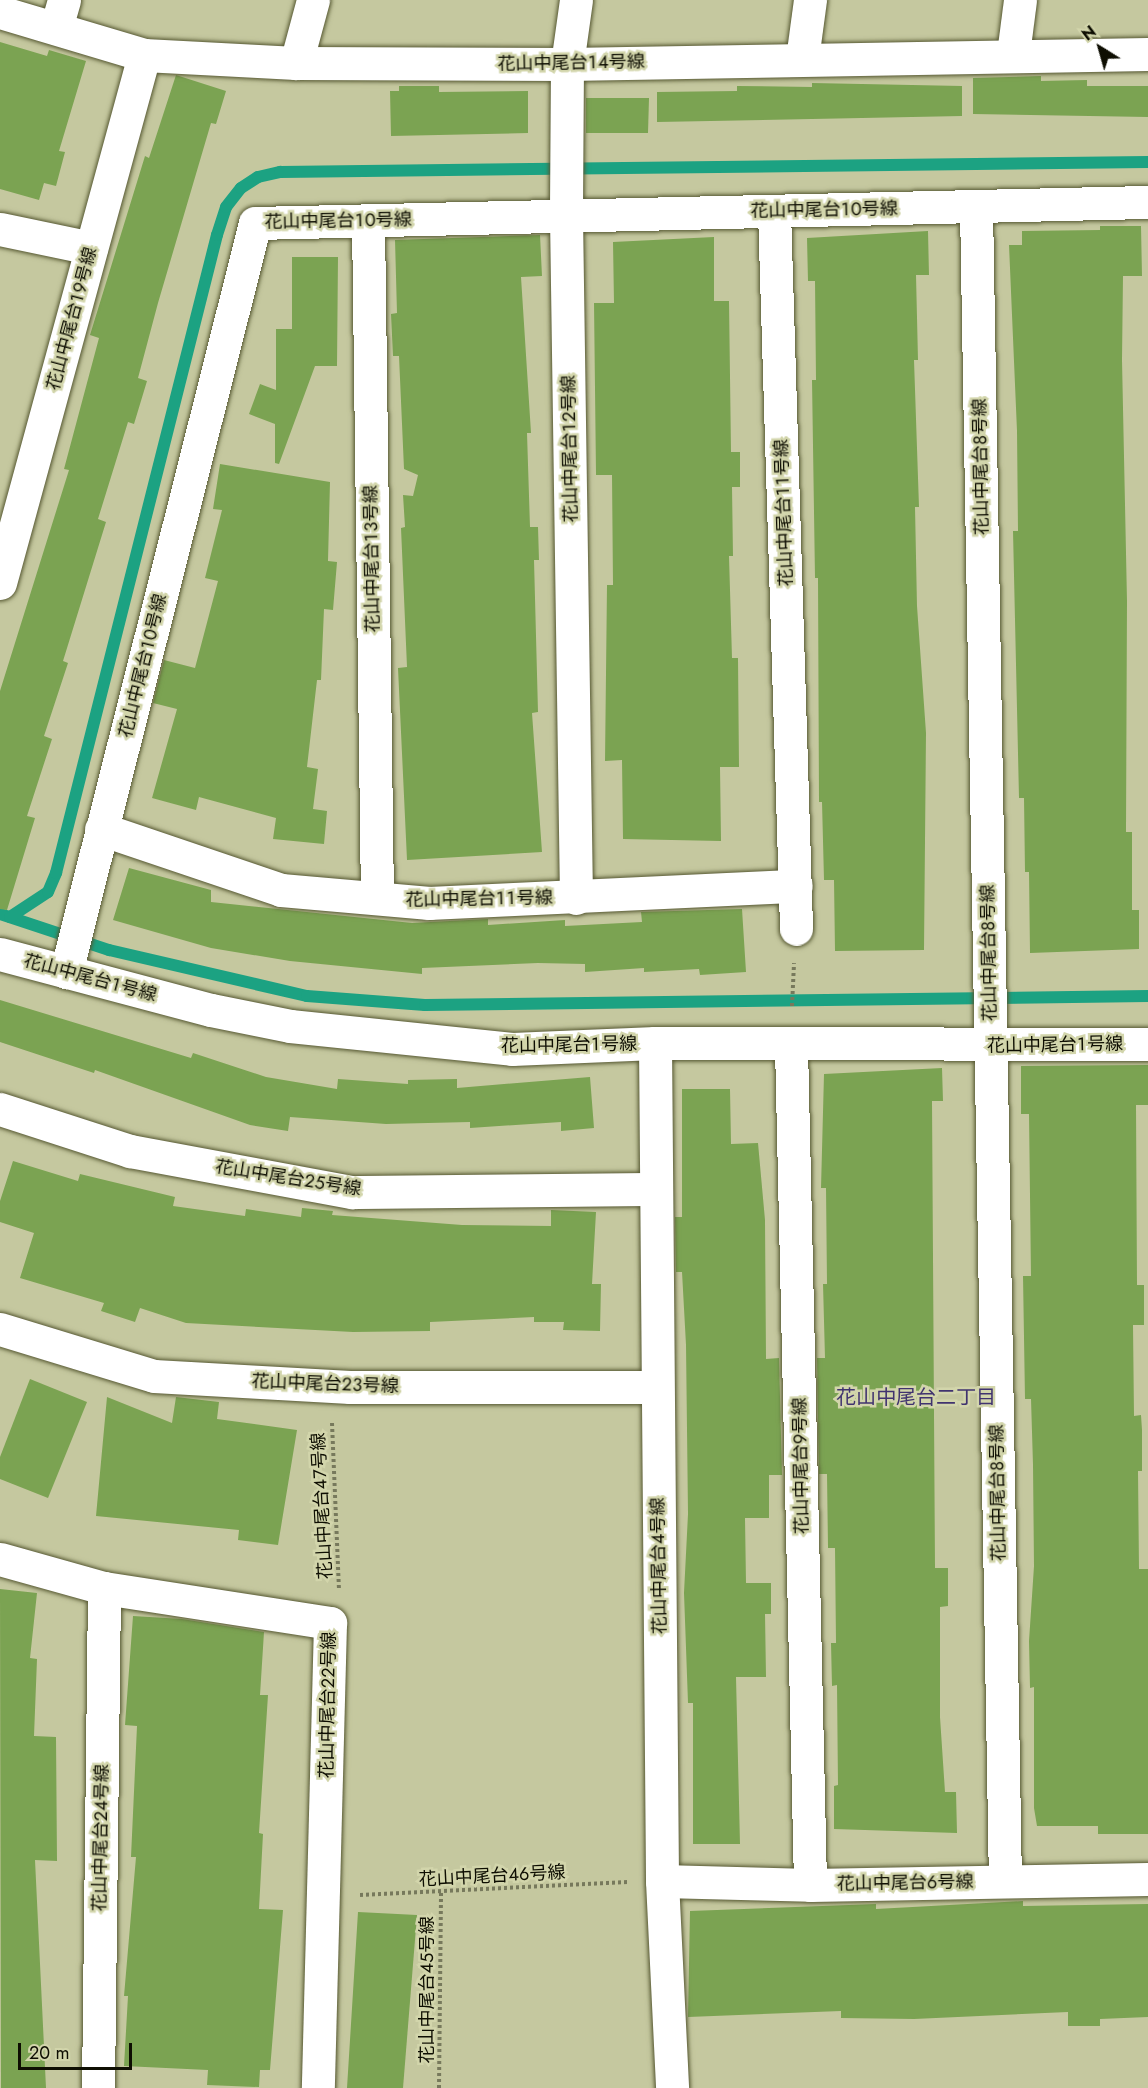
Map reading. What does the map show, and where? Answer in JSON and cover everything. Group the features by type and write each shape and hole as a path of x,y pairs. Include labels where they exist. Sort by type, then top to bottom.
{"street":[{"path":"296,63 313,0"},
{"name":"花山中尾台１２号線","path":"576,0 567,64 566,146 576,898"},
{"path":"802,59 810,0"},
{"path":"1013,54 1020,0"},
{"name":"花山中尾台１４号線","path":"0,12 60,14 144,55 296,63 567,64 1013,54 1148,54"},
{"name":"花山中尾台１９号線","path":"0,583 144,55"},
{"name":"花山中尾台１０号線","path":"68,967 255,223 368,221 566,206 774,211 1148,202"},
{"name":"花山中尾台８号線","path":"976,206 1005,1880"},
{"name":"花山中尾台１１号線","path":"774,211 796,929"},
{"name":"花山中尾台１３号線","path":"368,221 377,898"},
{"path":"0,229 91,248"},
{"name":"花山中尾台１１号線","path":"101,829 281,890 429,903 576,898 796,886"},
{"name":"花山中尾台１号線","path":"0,954 68,967 211,1010 290,1026 512,1049 655,1043 792,1031 990,1035 1148,1044"},
{"name":"花山中尾台９号線","path":"792,1031 810,1885"},
{"name":"花山中尾台４号線","path":"655,1043 662,1881 672,2088"},
{"name":"花山中尾台２５号線","path":"0,1109 130,1151 352,1192 656,1188"},
{"name":"花山中尾台２３号線","path":"0,1329 154,1376 330,1386 657,1387"},
{"name":"花山中尾台２２号線","path":"0,1558 104,1588 330,1623 318,2088"},
{"name":"花山中尾台２４号線","path":"98,2088 104,1588"},
{"name":"花山中尾台６号線","path":"662,1881 810,1885 1148,1879"}],"path":[{"path":"792,1031 794,975"},
{"name":"花山中尾台４７号線","path":"330,1386 341,1580 330,1623"},
{"name":"花山中尾台４６号線","path":"323,1897 662,1881"},
{"name":"花山中尾台４５号線","path":"439,2088 441,1892"}],"building":[{"path":"0,42 47,56 49,50 86,61 59,151 65,152 56,186 44,183 39,200 0,189"},
{"path":"176,75 226,91 216,124 211,123 158,303 138,378 147,381 134,424 128,422 98,519 106,522 63,661 68,663 44,736 52,739 27,816 35,818 7,910 0,909 0,691 69,470 64,469 99,338 90,335 145,156 149,158"},
{"path":"1041,76 1041,81 1087,80 1087,86 1148,86 1148,117 973,114 973,78"},
{"path":"812,83 962,86 962,116 657,122 657,92 737,91 737,86 812,87"},
{"path":"399,86 439,86 439,92 528,91 528,133 391,136 390,91 399,91"},
{"path":"586,98 649,98 648,133 586,133"},
{"path":"1100,226 1141,226 1142,276 1123,276 1122,360 1127,601 1126,832 1132,832 1132,910 1139,910 1139,949 1030,953 1029,872 1025,872 1024,798 1019,798 1013,531 1018,531 1017,431 1009,245 1022,245 1022,231 1100,230"},
{"path":"928,231 929,275 916,275 918,360 914,360 919,507 915,507 917,606 926,733 924,950 835,951 834,880 824,880 822,802 819,802 818,578 815,578 812,380 816,380 815,281 808,281 807,238"},
{"path":"540,235 542,276 521,277 531,433 527,433 530,527 538,527 539,560 534,560 538,712 532,713 542,852 407,860 398,668 407,667 401,528 405,527 403,495 413,496 418,475 404,469 399,356 393,356 391,314 397,313 395,240"},
{"path":"714,237 714,301 729,301 731,452 740,452 740,487 732,487 733,556 729,556 732,658 738,658 739,767 720,767 721,841 623,839 622,760 605,761 607,585 613,585 612,475 596,475 594,303 614,303 613,242"},
{"path":"292,257 338,257 337,366 315,366 279,464 275,463 275,424 249,414 260,384 276,390 276,329 292,329"},
{"path":"220,464 330,482 328,561 337,562 333,610 324,609 321,680 317,680 307,767 318,769 313,809 327,811 324,844 273,839 276,818 199,797 196,810 152,798 177,709 153,703 164,660 195,668 218,581 205,578 222,510 213,509"},
{"path":"129,868 211,890 211,902 412,923 488,919 488,925 565,920 565,926 642,922 641,912 742,909 746,972 700,975 699,969 644,972 644,968 585,972 585,964 538,963 422,968 422,974 290,961 211,948 113,920"},
{"path":"0,1000 191,1058 193,1053 266,1077 337,1089 338,1079 408,1084 408,1080 457,1079 457,1088 590,1077 594,1128 561,1131 561,1122 470,1128 470,1122 386,1124 290,1117 288,1131 250,1125 95,1070 94,1073 0,1042"},
{"path":"1148,1065 1148,1105 1136,1105 1137,1285 1144,1285 1144,1325 1133,1325 1134,1416 1141,1415 1142,1430 1142,1471 1138,1471 1139,1569 1148,1569 1148,1834 1098,1834 1098,1826 1037,1826 1034,1808 1034,1687 1030,1688 1029,1641 1034,1566 1033,1465 1031,1399 1025,1399 1023,1276 1031,1276 1029,1114 1021,1114 1021,1066"},
{"path":"942,1068 943,1101 932,1101 935,1568 948,1568 948,1606 940,1607 940,1717 945,1792 956,1792 957,1833 834,1829 834,1786 838,1785 837,1685 832,1686 831,1643 836,1643 835,1548 828,1548 827,1474 819,1474 817,1358 825,1358 823,1284 827,1284 826,1188 821,1188 824,1074"},
{"path":"682,1089 730,1089 731,1144 758,1143 765,1220 766,1359 779,1358 782,1475 769,1475 769,1518 745,1518 746,1583 771,1583 771,1614 765,1614 766,1677 736,1677 740,1844 693,1844 693,1703 688,1703 684,1593 688,1514 686,1345 682,1272 676,1272 675,1217 682,1217"},
{"path":"13,1161 78,1181 80,1174 175,1197 173,1206 245,1216 246,1209 301,1217 302,1208 333,1211 332,1215 462,1225 551,1226 551,1210 596,1212 592,1284 601,1284 600,1331 563,1330 564,1322 534,1322 534,1317 430,1322 430,1331 353,1332 186,1323 140,1308 135,1322 101,1311 104,1303 20,1278 34,1233 0,1222 0,1201"},
{"path":"30,1379 87,1402 48,1498 0,1479 0,1457"},
{"path":"107,1397 172,1423 176,1397 219,1402 217,1419 297,1430 278,1545 238,1540 239,1530 96,1516"},
{"path":"0,1589 37,1593 30,1658 37,1659 34,1736 56,1737 57,1861 35,1860 46,2088 1,2088"},
{"path":"133,1616 182,1619 264,1632 260,1695 268,1695 259,1833 263,1834 259,1909 283,1910 270,2070 260,2070 259,2087 207,2085 208,2070 124,2066 128,1996 124,1996 136,1857 131,1857 137,1726 125,1725"},
{"path":"1023,1901 1023,1906 1148,1904 1148,2017 1100,2019 1100,2026 1068,2026 1068,2012 914,2019 841,2018 841,2011 688,2017 690,1911 876,1904 876,1909"},
{"path":"358,1912 417,1915 403,2088 347,2088"}],"waterway":[{"path":"10,917 48,892 56,873 217,235 226,207 241,188 258,177 280,172 1148,162"},
{"path":"0,914 109,950 307,996 425,1005 1148,996"}],"district":[{"name":"花山中尾台二丁目","path":"916,1397"}]}
